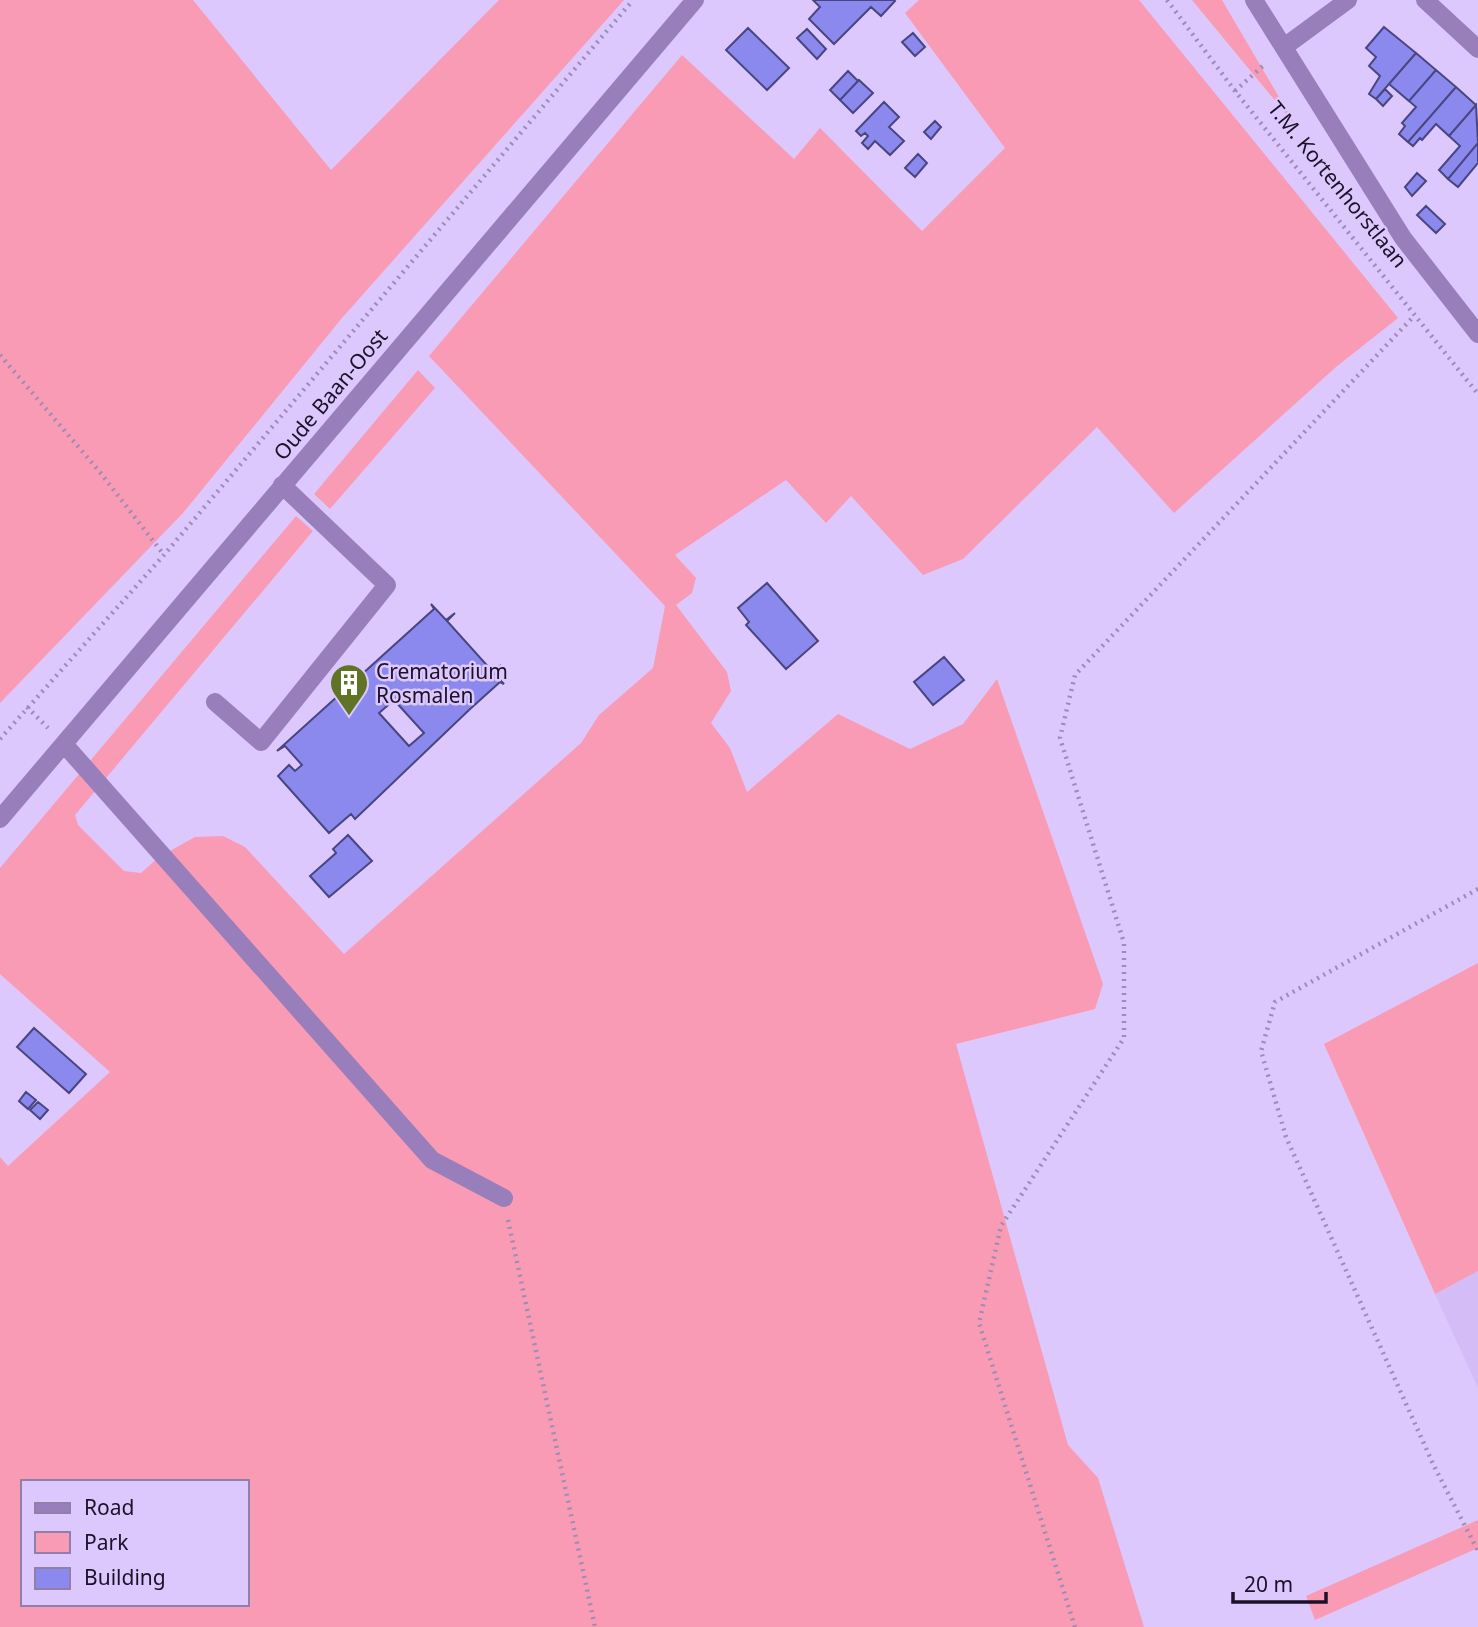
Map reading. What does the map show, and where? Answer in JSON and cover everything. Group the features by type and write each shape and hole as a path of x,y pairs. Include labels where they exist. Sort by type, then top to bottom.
{"street":[{"name":"Oude Baan-Oost","path":"0,819 695,0"},
{"name":"T.M. Kortenhorstlaan","path":"1254,0 1403,238 1478,334"},
{"path":"1284,47 1348,0"},
{"path":"1425,0 1478,49"},
{"path":"215,702 261,742 387,585 282,485"},
{"path":"64,744 432,1160 504,1198"}],"path":[{"name":"Oude Baan-Oost","path":"0,739 164,555 634,0"},
{"name":"T.M. Kortenhorstlaan","path":"1167,0 1235,91 1478,394"},
{"path":"1235,91 1284,47"},
{"path":"1075,1627 979,1322 1001,1226 1059,1133 1124,1038 1124,943 1060,738 1075,675 1415,316"},
{"path":"0,355 99,471 164,555"},
{"path":"1478,888 1275,1002 1261,1051 1286,1137 1434,1466 1478,1551"},
{"path":"504,1198 595,1627"}],"shaded area":[{"path":"1478,1271 1478,1388 1435,1294"}],"green space":[{"path":"0,0 193,0 331,170 499,0 624,0 342,318 183,513 0,703"},
{"path":"919,0 1139,0 1398,318 1336,367 1174,513 1097,427 963,559 923,575 851,496 826,523 786,480 675,555 696,578 692,593 676,605 727,672 731,691 711,723 730,748 747,792 838,714 910,749 963,724 997,679 1103,984 1095,1009 956,1044 1068,1445 1098,1478 1144,1627 0,1627 0,1157 8,1166 110,1072 0,974 0,868 296,516 313,531 75,815 78,825 124,871 141,873 159,857 195,837 223,836 245,847 344,954 581,743 599,715 653,668 665,606 429,356 682,55 794,159 820,128 922,231 1005,148 905,13"},
{"path":"1192,0 1222,0 1296,126"},
{"path":"418,370 435,388 330,509 314,494"},
{"path":"1478,963 1478,1271 1435,1294 1324,1044"},
{"path":"1478,1520 1478,1548 1315,1620 1306,1596"}],"building":[{"path":"813,0 895,1 881,16 871,7 834,44 809,19 820,7"},
{"path":"1384,27 1416,53 1376,99 1369,94 1380,76 1369,66 1376,57 1366,48"},
{"path":"748,28 789,68 767,90 726,50"},
{"path":"807,29 826,49 817,59 797,38"},
{"path":"913,33 925,47 915,56 902,42"},
{"path":"1416,53 1436,70 1409,101 1389,84"},
{"path":"1436,70 1456,87 1408,142 1399,134 1405,126 1402,123 1416,107 1409,101"},
{"path":"848,71 858,81 840,100 830,90"},
{"path":"859,80 873,93 853,113 840,100"},
{"path":"1456,87 1476,105 1449,136 1436,124 1413,146 1408,142"},
{"path":"1385,89 1392,96 1383,106 1376,99"},
{"path":"884,102 899,117 889,127 904,141 890,155 875,141 868,149 862,143 868,136 865,133 861,136 856,131"},
{"path":"1476,105 1478,143 1448,179 1439,170 1460,146 1449,136"},
{"path":"935,121 941,127 931,139 924,132"},
{"path":"1478,143 1478,163 1458,187 1448,179"},
{"path":"918,154 927,163 915,177 905,168"},
{"path":"1417,173 1426,181 1412,196 1405,187"},
{"path":"1426,206 1445,224 1436,233 1417,215"},
{"path":"767,583 818,641 786,669 746,625 749,622 738,608"},
{"name":"Crematorium Rosmalen","path":"431,604 446,620 455,613 447,621 492,671 501,665 493,672 504,684 500,682 469,710 355,819 351,814 329,833 278,776 289,765 295,771 302,765 285,746 277,751 434,609","holes":["394,700 424,733 409,746 379,713"]},
{"path":"944,657 964,680 933,705 914,682"},
{"path":"348,835 372,861 329,897 310,876 336,853 333,849"},
{"path":"34,1028 86,1074 69,1093 17,1047"},
{"path":"26,1092 36,1100 28,1109 19,1101"},
{"path":"38,1102 48,1110 40,1119 30,1110"}],"place":[{"name":"Crematorium Rosmalen","path":"349,717"}]}
